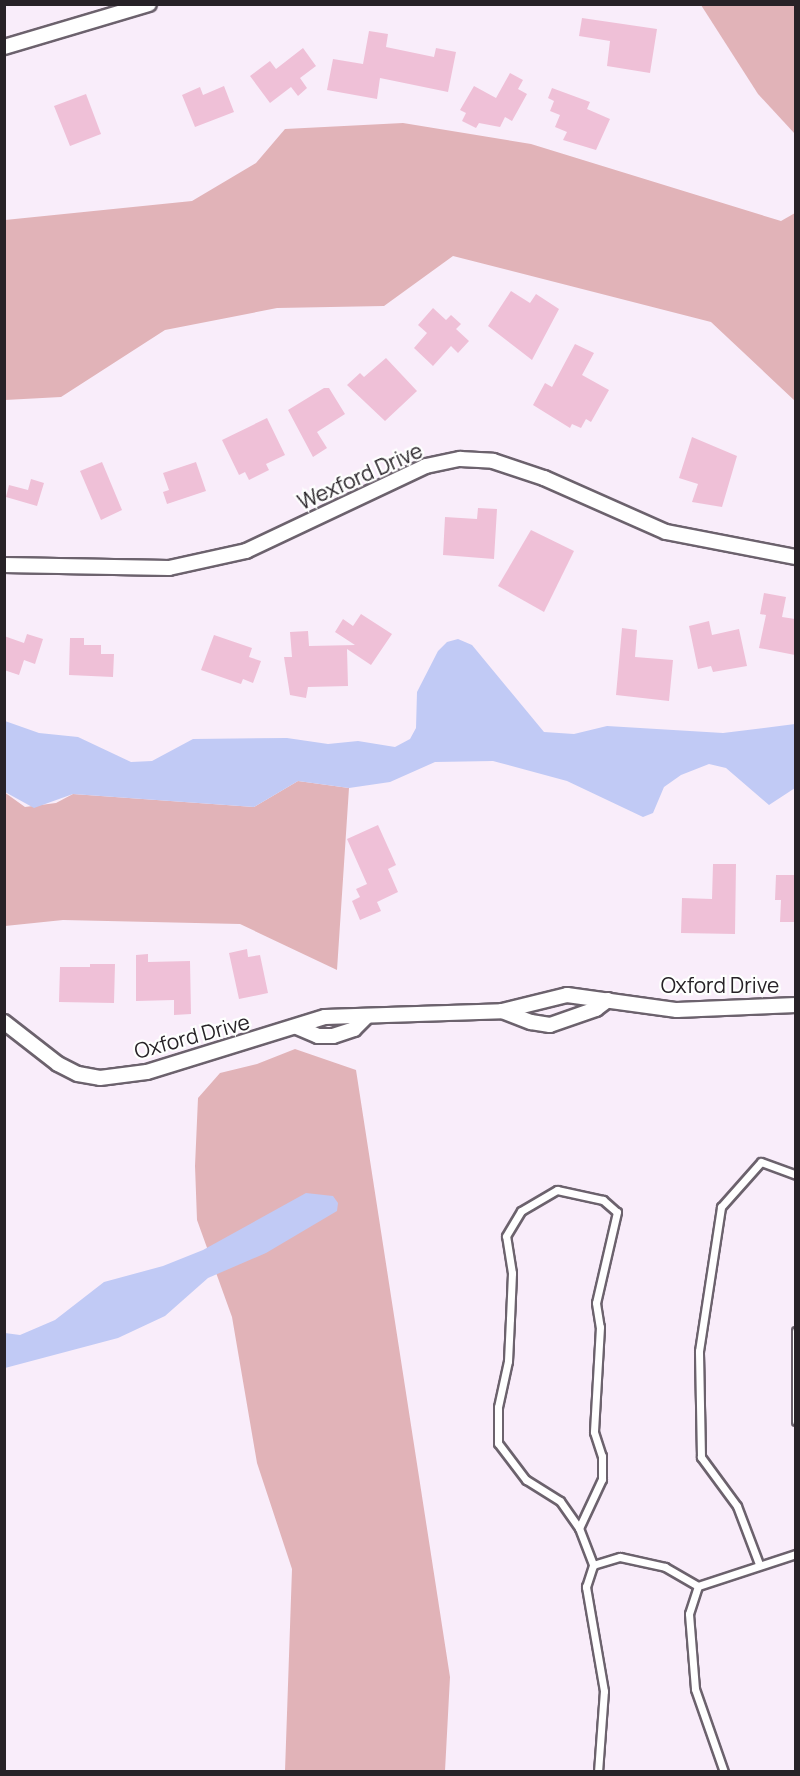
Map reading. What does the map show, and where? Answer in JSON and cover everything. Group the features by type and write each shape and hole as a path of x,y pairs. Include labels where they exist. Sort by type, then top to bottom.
{"street":[{"path":"4,47 149,4"},
{"name":"Wexford Drive","path":"4,565 169,568 246,550 426,466 460,459 493,461 544,478 666,532 795,557"},
{"name":"Oxford Drive","path":"4,1022 58,1064 78,1074 100,1078 147,1072 325,1017 502,1011 567,995 677,1010 795,1005"},
{"name":"Oxford Drive","path":"502,1011 531,1023 550,1025 596,1009 608,1000"}],"lane":[{"path":"759,1564 737,1506 701,1457 699,1351 721,1207 761,1162 795,1176"},
{"path":"579,1528 602,1479 602,1456 594,1432 600,1327 596,1303 617,1212 603,1200 557,1191 521,1211 506,1236 512,1273 508,1361 498,1407 498,1443 526,1480 560,1501 579,1528 593,1565 586,1587 604,1691 598,1772"},
{"path":"795,1331 795,1421"},
{"path":"593,1565 620,1557 665,1567 698,1586 795,1554"},
{"path":"698,1586 688,1614 695,1689 724,1772"}],"shaded area":[{"path":"701,5 795,5 795,134 758,94"},
{"path":"403,123 531,144 781,221 795,213 795,401 711,322 453,256 384,306 277,308 165,330 61,397 5,400 5,220 192,201 256,163 285,129"},
{"path":"298,781 349,788 337,970 240,924 63,920 5,926 4,792 25,807 56,803 73,794 254,807"},
{"path":"295,1049 356,1070 450,1677 445,1771 285,1771 292,1569 257,1463 232,1317 197,1220 195,1166 198,1098 220,1073 257,1064"}],"water":[{"path":"458,639 472,645 544,732 574,734 607,726 723,733 795,724 795,788 769,805 726,768 709,764 681,775 664,787 653,813 643,817 567,781 493,761 435,762 390,782 349,788 298,781 254,807 73,794 34,808 5,792 5,721 39,733 78,737 131,762 152,761 193,739 287,738 328,744 358,741 395,747 410,739 416,728 417,692 438,651 447,642"},
{"path":"306,1193 333,1196 338,1203 337,1211 266,1253 208,1278 165,1316 118,1338 5,1368 5,1333 20,1335 55,1320 104,1282 163,1266 203,1250"}],"building":[{"path":"582,18 657,29 650,73 607,66 610,41 579,36"},
{"path":"369,31 388,34 386,47 434,57 436,48 456,52 448,92 380,78 377,99 327,90 333,59 363,64"},
{"path":"303,48 316,66 300,78 307,88 298,96 291,87 270,103 250,76 270,61 276,69"},
{"path":"510,73 523,80 518,89 527,94 512,121 505,117 500,127 479,123 476,128 462,121 466,113 460,110 474,86 496,98"},
{"path":"224,86 234,112 195,127 182,95 200,87 203,95"},
{"path":"552,88 590,102 587,109 610,119 596,150 563,140 567,132 555,127 560,115 550,111 554,101 548,98"},
{"path":"86,94 101,134 70,146 54,106"},
{"path":"511,291 530,303 536,294 559,309 532,360 488,326"},
{"path":"433,308 446,320 451,315 461,324 456,329 469,341 458,353 451,346 433,366 414,348 427,333 418,325"},
{"path":"575,344 594,353 582,375 609,390 591,422 586,419 581,428 572,424 570,428 533,405 545,383 552,387"},
{"path":"386,358 417,391 385,421 347,385 360,373 364,377"},
{"path":"324,388 329,388 345,414 317,432 327,448 313,457 288,410"},
{"path":"267,418 285,455 266,464 269,470 249,480 245,472 239,475 222,440"},
{"path":"692,437 737,456 722,507 692,502 698,484 679,478"},
{"path":"102,462 122,510 101,520 80,471"},
{"path":"196,462 206,491 167,504 163,492 169,490 163,473"},
{"path":"31,479 44,483 37,506 6,497 9,485 28,490"},
{"path":"478,508 497,509 494,559 443,555 445,517 477,519"},
{"path":"531,530 574,551 544,612 498,586"},
{"path":"764,593 786,597 782,617 795,619 795,655 759,648 766,615 760,614"},
{"path":"361,614 392,634 371,665 347,649 348,686 308,687 306,698 290,695 284,657 292,657 290,632 308,631 309,646 355,645 335,632 343,619 353,626"},
{"path":"709,621 712,635 739,629 747,666 713,672 711,666 698,669 689,626"},
{"path":"622,628 637,630 635,657 673,660 669,701 616,695"},
{"path":"27,634 43,639 35,664 24,660 19,675 4,670 4,636 24,643"},
{"path":"214,635 252,648 249,657 261,661 253,683 243,679 241,684 201,670"},
{"path":"70,638 84,638 84,645 101,645 101,654 114,654 113,677 69,675"},
{"path":"378,825 396,865 388,869 398,892 377,902 381,911 360,920 352,901 360,897 356,889 367,884 347,839"},
{"path":"713,864 736,864 735,934 681,933 682,898 712,899"},
{"path":"776,875 795,875 795,922 780,922 781,900 775,900"},
{"path":"247,949 248,957 260,955 268,993 239,999 229,953"},
{"path":"148,954 148,962 190,961 191,1014 174,1015 174,1000 136,1001 136,955"},
{"path":"90,964 115,964 114,1003 59,1002 60,967 90,967"}]}
